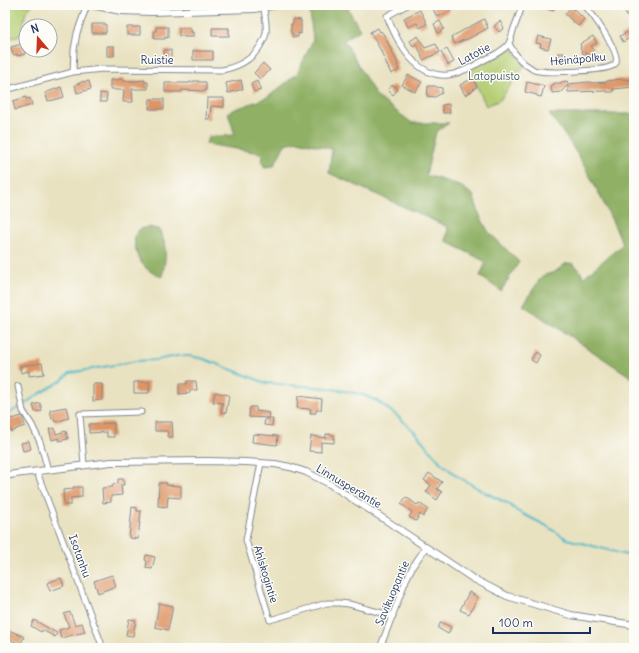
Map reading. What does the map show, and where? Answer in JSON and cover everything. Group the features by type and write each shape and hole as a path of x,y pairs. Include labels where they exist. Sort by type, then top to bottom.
{"street":[{"path":"73,72 74,50 77,33 87,5"},
{"path":"91,5 121,11 151,12 235,10 277,5"},
{"name":"Latotie","path":"407,5 387,16 401,46 412,60 422,69 435,75 459,73 490,57 509,44"},
{"path":"509,44 522,5"},
{"name":"Heinäpolku","path":"509,44 511,49 522,62 538,71 574,71 613,66 617,59 614,50 594,17 584,5"},
{"name":"Ruistie","path":"5,90 73,72 103,70 222,70 231,68 248,61 255,54 264,40 266,26 264,6"},
{"path":"18,386 23,411 40,442 48,470"},
{"path":"84,465 80,414 141,412"},
{"name":"Linnusperäntie","path":"5,476 110,462 201,461 261,463 290,466 328,483 472,578 507,596 572,616 634,625"},
{"name":"Ahlskogintie","path":"261,463 246,540 270,620 327,603 339,602 393,616"},
{"name":"Isotanhu","path":"37,472 103,648"},
{"name":"Savikuopantie","path":"380,648 413,566 426,547"}],"green space":[{"path":"5,5 32,5 26,12 25,18 18,18 18,36 5,40"},
{"path":"309,5 346,5 360,30 344,40 376,96 412,123 449,123 436,132 426,175 459,185 473,195 480,216 488,231 519,262 501,291 480,276 486,262 446,241 448,227 329,173 332,149 298,141 285,144 274,166 264,167 261,153 206,144 208,137 235,135 228,112 268,97 297,74 313,40"},
{"name":"Latopuisto","path":"509,44 525,65 500,100 486,106 469,68"},
{"path":"549,114 634,114 634,379 523,305 542,276 555,272 565,264 571,263 577,267 584,277 623,244 599,193 581,160 561,129"},
{"path":"148,227 158,229 165,246 162,277 145,267 137,254 135,243 136,233 140,229"}],"building":[{"path":"431,5 447,5 450,11 437,17"},
{"path":"537,5 555,5 553,11"},
{"path":"629,5 632,5 634,8 634,25 623,9"},
{"path":"571,7 584,19 578,26 565,14"},
{"path":"420,10 427,24 420,28 417,23 408,27 404,18"},
{"path":"293,19 301,20 301,34 298,33 298,37 292,37 291,24 293,24"},
{"path":"484,19 488,28 455,44 451,37"},
{"path":"440,21 444,29 438,33 434,24"},
{"path":"500,21 504,28 499,32 494,26"},
{"path":"92,24 106,24 106,33 92,33"},
{"path":"127,27 140,27 140,35 127,35"},
{"path":"156,27 168,27 168,38 165,37 165,39 154,39 154,31 156,31"},
{"path":"179,28 191,28 193,37 179,36"},
{"path":"212,28 229,28 229,36 212,36"},
{"path":"378,28 384,35 398,64 399,70 391,74 380,49 370,32"},
{"path":"627,32 630,38 623,42 620,36"},
{"path":"418,36 425,48 436,44 440,52 423,60 416,44 413,46 410,41"},
{"path":"538,36 551,39 548,49 540,47 541,44 536,43"},
{"path":"593,36 597,43 591,46 595,52 587,56 585,52 583,54 580,44"},
{"path":"18,45 18,56 17,54 13,55 11,47"},
{"path":"107,46 114,46 114,56 107,56"},
{"path":"447,49 454,62 448,65 441,52"},
{"path":"164,50 171,50 171,59 164,59"},
{"path":"193,51 213,51 213,60 193,60"},
{"path":"557,53 564,53 564,62 557,63"},
{"path":"263,63 270,70 260,79 254,73"},
{"path":"408,75 422,82 415,92 402,85"},
{"path":"473,78 477,87 465,95 460,85"},
{"path":"124,79 124,81 145,80 144,82 148,82 148,89 132,89 133,102 123,102 124,90 110,89 110,80"},
{"path":"621,79 634,80 634,87 613,89 613,92 568,92 568,85 561,92 552,93 551,85 554,85 554,83 567,81 568,84 593,83"},
{"path":"241,80 243,89 228,93 226,83"},
{"path":"84,81 89,81 91,89 77,93 75,85"},
{"path":"193,81 206,82 206,91 182,90 182,92 165,92 165,83 190,83"},
{"path":"257,81 261,90 254,92 251,84"},
{"path":"527,82 544,86 541,97 525,92"},
{"path":"392,85 398,89 393,95 388,90"},
{"path":"428,86 442,88 442,93 435,97 427,96"},
{"path":"61,87 64,97 48,101 45,93"},
{"path":"100,93 107,94 106,102 100,102"},
{"path":"26,97 26,99 30,98 32,105 15,110 13,101"},
{"path":"207,98 224,98 224,107 211,106 209,119 206,119"},
{"path":"150,99 164,99 164,109 149,109"},
{"path":"449,104 450,113 443,113 442,105"},
{"path":"535,352 540,355 536,363 531,360"},
{"path":"42,363 44,374 29,376 29,371 21,373 20,366"},
{"path":"187,381 196,381 197,390 190,390 190,393 179,394 179,384 187,384"},
{"path":"134,382 149,382 149,393 134,393"},
{"path":"93,384 102,384 102,400 93,401"},
{"path":"215,392 229,395 226,413 221,412 223,403 213,402"},
{"path":"298,396 322,399 321,410 316,410 316,413 310,413 311,409 297,408"},
{"path":"40,403 42,411 35,412 33,405"},
{"path":"66,407 69,418 55,422 54,418 52,419 50,410"},
{"path":"250,407 256,407 256,411 270,413 269,418 249,417"},
{"path":"22,416 25,426 11,432 6,419"},
{"path":"265,419 273,419 272,426 264,425"},
{"path":"155,422 172,422 173,437 168,437 167,431 155,431"},
{"path":"114,423 114,437 107,437 107,432 89,433 89,424"},
{"path":"55,428 56,434 66,431 68,439 59,441 59,438 52,440 49,429"},
{"path":"253,434 278,436 277,445 252,442"},
{"path":"326,434 334,435 334,443 321,442 321,452 309,451 311,436 326,438"},
{"path":"29,441 31,449 23,451 21,443"},
{"path":"429,473 442,482 437,489 442,492 437,500 426,492 431,485 424,480"},
{"path":"118,479 123,479 124,485 121,485 122,495 111,496 111,502 103,503 102,488 113,487 112,485 118,483"},
{"path":"159,483 181,486 181,498 168,497 167,507 158,506"},
{"path":"73,487 82,487 82,497 71,498 71,505 64,505 63,490 73,489"},
{"path":"406,497 417,505 419,503 428,509 423,517 420,514 416,521 409,517 412,512 401,504"},
{"path":"132,507 137,508 137,511 141,511 138,539 129,538"},
{"path":"146,555 155,557 152,569 146,568"},
{"path":"112,575 116,586 98,593 94,581"},
{"path":"61,578 64,586 50,591 47,583"},
{"path":"469,592 478,597 469,614 460,610"},
{"path":"159,603 173,606 168,630 155,627"},
{"path":"70,612 75,625 82,623 85,632 61,638 59,630 69,627 64,614"},
{"path":"129,619 136,620 133,636 126,635"},
{"path":"34,620 57,633 55,637 42,630 41,632 31,626"},
{"path":"441,622 451,627 448,634 438,628"},
{"path":"5,628 24,637 20,645 5,636"}],"waterway":[{"path":"23,405 61,381 70,373 136,361 156,360 177,356 190,356 204,359 266,383 327,388 361,394 377,401 395,414 414,431 441,463 457,476 484,492 509,504 517,511 545,525 567,539 634,557"},
{"path":"5,416 19,407"}]}
